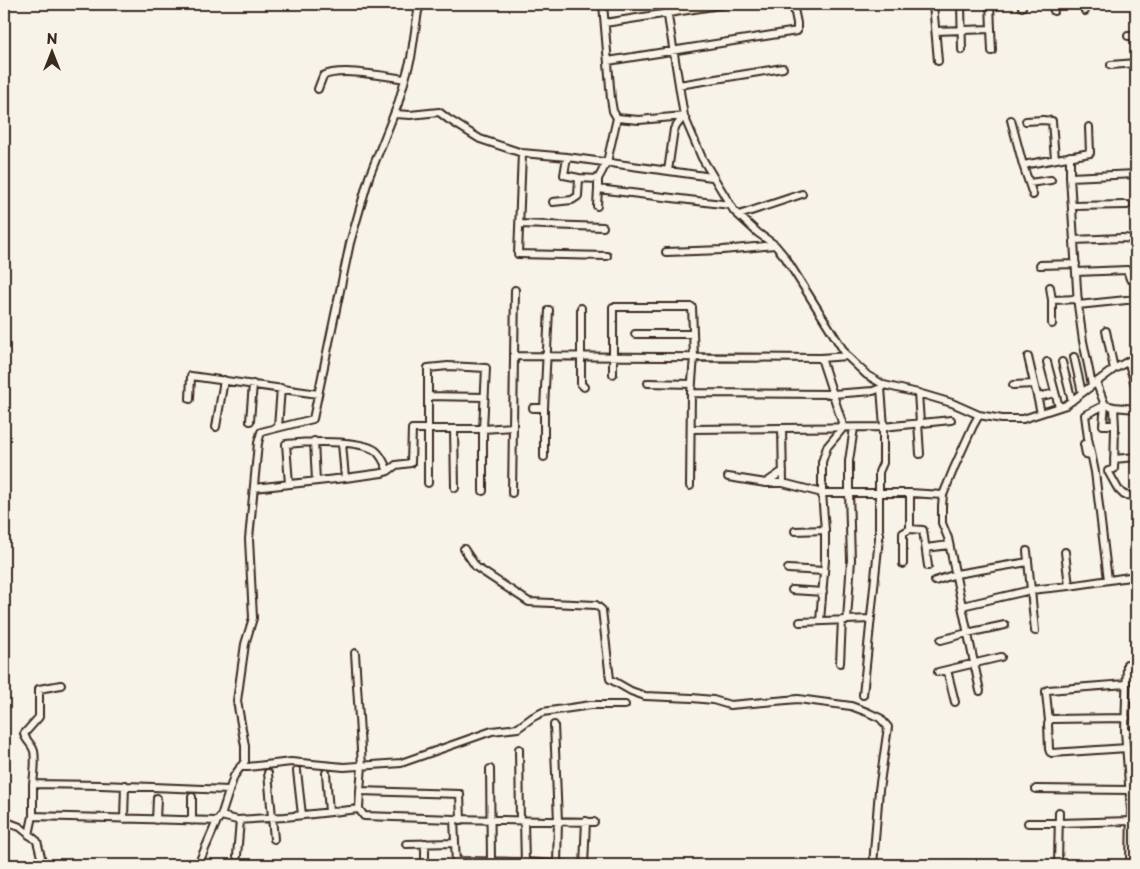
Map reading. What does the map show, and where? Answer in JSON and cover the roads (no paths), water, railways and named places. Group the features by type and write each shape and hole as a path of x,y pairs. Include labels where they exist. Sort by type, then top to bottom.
{"street":[{"path":"198,865 219,819 234,776 245,761 245,746 238,701 245,644 253,618 249,539 258,443 261,432 313,418 350,243 369,177 394,114 405,79 411,58 418,11 422,4"},
{"path":"597,206 598,179 607,162 617,118 611,99 603,4"},
{"path":"666,4 684,116 712,177 734,211 774,245 785,257 847,356 867,375 883,387 918,393 980,415 1002,419 1023,419 1066,405 1114,369 1134,358"},
{"path":"605,23 668,14 702,6 726,4"},
{"path":"608,61 796,31 797,23 793,4"},
{"path":"933,4 938,61"},
{"path":"961,4 962,50"},
{"path":"990,4 992,51"},
{"path":"936,31 991,29"},
{"path":"1128,36 1136,36"},
{"path":"1111,64 1136,63"},
{"path":"679,85 783,68"},
{"path":"318,89 323,76 329,73 348,71 405,79"},
{"path":"394,114 410,115 439,112 480,139 522,153 607,162 712,177"},
{"path":"617,118 639,120 684,116"},
{"path":"668,171 674,129 684,116"},
{"path":"1011,120 1033,195"},
{"path":"1026,121 1052,121 1054,159"},
{"path":"1023,164 1090,153 1089,126"},
{"path":"522,153 518,254 607,256"},
{"path":"1070,156 1078,302 1083,341 1094,384 1105,405 1103,426 1115,426"},
{"path":"567,157 564,175 598,179"},
{"path":"1070,177 1136,174"},
{"path":"553,202 572,200 578,196 579,178"},
{"path":"1029,183 1050,180"},
{"path":"598,189 730,205"},
{"path":"740,215 802,194"},
{"path":"1072,206 1127,205"},
{"path":"520,224 602,227"},
{"path":"1074,240 1136,239"},
{"path":"666,252 723,250 774,245"},
{"path":"1040,265 1076,264"},
{"path":"1052,300 1078,302 1136,299 1135,279 1130,279 1127,270 1076,272"},
{"path":"1050,287 1052,324"},
{"path":"512,493 515,290"},
{"path":"612,374 613,308 692,307 694,357 691,393 690,486"},
{"path":"581,308 581,384 584,387"},
{"path":"544,457 544,408 549,310"},
{"path":"1106,331 1114,369"},
{"path":"635,334 693,334"},
{"path":"514,356 821,358 847,356"},
{"path":"1028,357 1041,413"},
{"path":"1074,357 1082,393"},
{"path":"820,621 825,530 822,462 827,447 843,428 821,358"},
{"path":"1134,358 1130,367 1136,389"},
{"path":"1047,362 1059,407"},
{"path":"1062,362 1072,401"},
{"path":"428,483 428,368 448,366 486,368 483,429 483,491"},
{"path":"190,399 191,376 318,394"},
{"path":"216,427 224,380"},
{"path":"648,383 692,384"},
{"path":"250,421 253,384"},
{"path":"1013,385 1034,384"},
{"path":"691,393 833,394 873,392 883,387"},
{"path":"863,695 878,538 879,472 883,463 883,387"},
{"path":"278,428 281,388"},
{"path":"918,393 920,454"},
{"path":"1038,397 1055,393"},
{"path":"428,396 484,397"},
{"path":"1108,580 1086,415 1105,405 1136,409"},
{"path":"1095,472 1114,469 1114,407"},
{"path":"533,408 544,408"},
{"path":"980,415 972,426 943,495 942,523 956,574 980,691"},
{"path":"691,429 884,427 951,420"},
{"path":"254,488 382,473 396,465 410,463 412,430 513,427"},
{"path":"782,428 783,483"},
{"path":"840,663 851,560 849,461 854,428"},
{"path":"454,429 455,488"},
{"path":"289,484 286,444 314,441 366,446 376,451 388,471"},
{"path":"314,441 316,481"},
{"path":"342,443 345,478"},
{"path":"1084,444 1086,454 1091,455"},
{"path":"1114,459 1136,457"},
{"path":"766,483 783,471"},
{"path":"1108,471 1118,489 1124,495 1135,496 1136,506"},
{"path":"728,476 766,483 783,483 822,493 943,495"},
{"path":"910,493 910,529"},
{"path":"903,564 902,533 910,529 923,530 928,566"},
{"path":"796,531 825,530"},
{"path":"926,548 949,545"},
{"path":"464,550 476,567 529,602 596,605 602,610 610,679 631,691 645,696 713,700 730,705 798,699 851,706 880,718 888,726 879,790 873,865"},
{"path":"1027,551 1035,631"},
{"path":"1065,552 1069,586"},
{"path":"935,580 956,574 1028,562"},
{"path":"788,569 824,571"},
{"path":"962,606 1031,590 1136,576"},
{"path":"792,590 823,592"},
{"path":"800,622 870,619"},
{"path":"941,640 1006,625"},
{"path":"355,653 362,766 359,809 364,816 458,820 590,822 584,865"},
{"path":"938,672 1001,657"},
{"path":"1130,865 1130,790 1125,733 1126,684 1127,664 1136,663"},
{"path":"947,670 955,702"},
{"path":"1126,684 1048,690 1046,694 1050,752 1127,748"},
{"path":"29,835 33,816 34,753 24,734 39,717 39,689 60,685"},
{"path":"240,767 291,762 344,767 401,763 492,731 518,728 543,712 591,705 624,705"},
{"path":"1049,721 1126,718"},
{"path":"554,725 558,821 557,864"},
{"path":"1125,733 1136,732"},
{"path":"519,749 525,864"},
{"path":"490,769 491,861"},
{"path":"297,771 302,815"},
{"path":"268,773 274,839"},
{"path":"326,773 329,812"},
{"path":"33,784 229,790"},
{"path":"124,819 125,786"},
{"path":"1036,789 1130,790"},
{"path":"360,791 460,794 455,842 456,863 491,861 567,865"},
{"path":"192,797 192,821"},
{"path":"156,820 157,798"},
{"path":"33,816 192,821 240,820 359,809"},
{"path":"1058,865 1059,812"},
{"path":"237,856 240,820"},
{"path":"4,821 20,827 37,841 43,865"},
{"path":"1028,823 1131,822"},
{"path":"406,844 455,842"},
{"path":"425,843 425,865"},
{"path":"950,865 1006,865"}]}
